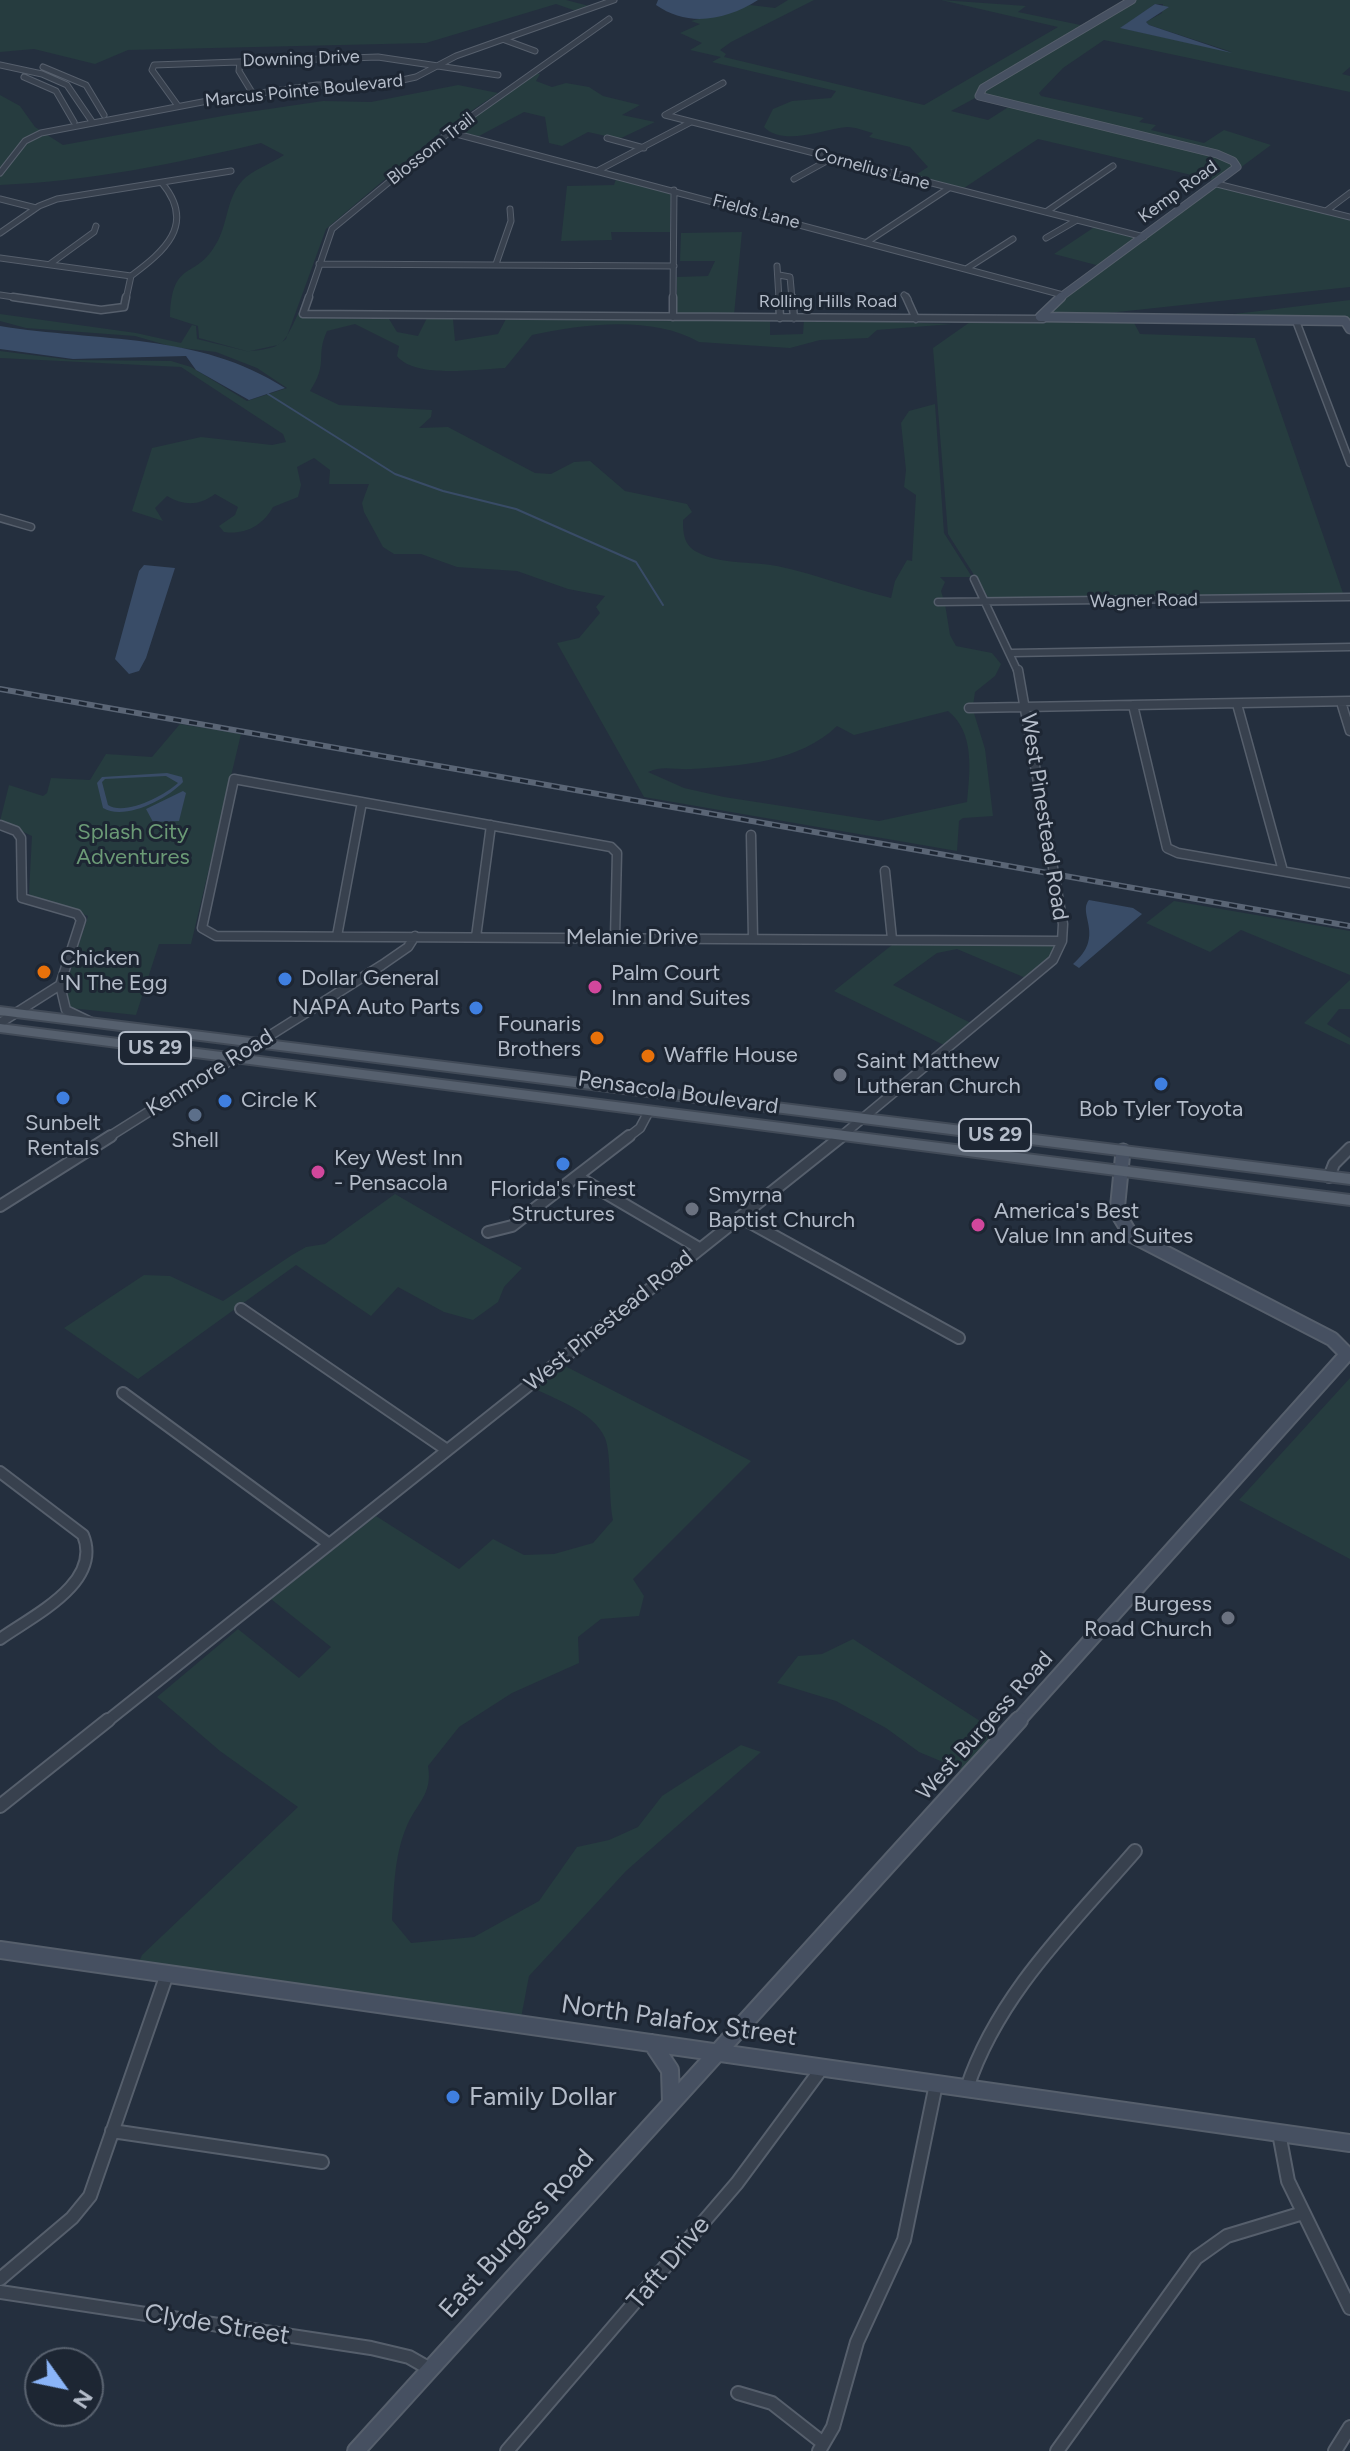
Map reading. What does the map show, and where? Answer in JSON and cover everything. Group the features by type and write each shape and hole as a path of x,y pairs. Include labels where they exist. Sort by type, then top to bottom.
{"main road":[{"name":"Kemp Road","path":"1043,319 1042,312 1063,295 1237,167 1223,156 979,96 983,88 1132,0"},
{"name":"Rolling Hills Road","path":"1043,319 1348,324"},
{"name":"Pensacola Boulevard","path":"7,1012 1350,1179"},
{"name":"Pensacola Boulevard","path":"0,1025 369,1077 1350,1198"},
{"path":"369,1077 379,1058"},
{"path":"575,1101 582,1083"},
{"path":"692,1116 699,1097"},
{"name":"West Burgess Road","path":"716,2052 1074,1661 1349,1353 1332,1339 1131,1235 1117,1212 1123,1151"},
{"name":"North Palafox Street","path":"0,1950 1350,2143"},
{"path":"652,2043 665,2056 673,2071 671,2102"},
{"name":"East Burgess Road","path":"356,2451 716,2052"}],"street":[{"name":"Marcus Pointe Boulevard","path":"0,173 31,136 253,94 317,85 384,85 421,76 456,56 614,0"},
{"name":"Blossom Trail","path":"305,315 302,312 332,229 449,132 609,19"},
{"path":"505,40 535,51"},
{"name":"Downing Drive","path":"178,106 152,70 154,65 378,57 498,75"},
{"path":"240,62 239,71 253,94"},
{"path":"0,65 47,76 72,89 93,123"},
{"path":"43,67 59,71 86,85 104,115"},
{"path":"36,80 59,71"},
{"path":"24,77 56,91 74,122"},
{"path":"691,122 665,113 723,83"},
{"path":"65,110 98,106"},
{"path":"599,170 691,122"},
{"name":"Cornelius Lane","path":"691,122 1144,237"},
{"name":"Fields Lane","path":"449,132 1063,295"},
{"path":"607,138 644,148"},
{"path":"794,179 832,158"},
{"path":"1046,212 1113,166"},
{"path":"0,233 36,208 62,198 231,171"},
{"path":"0,258 131,276 159,257 173,241 176,206 162,183"},
{"path":"1217,184 1350,217"},
{"path":"867,242 949,188"},
{"path":"673,317 674,190"},
{"path":"1326,211 1349,195"},
{"path":"0,199 36,208"},
{"path":"496,264 511,221 510,209"},
{"path":"1046,238 1077,220"},
{"path":"50,264 94,232 96,226"},
{"path":"966,269 1013,239"},
{"path":"319,264 674,266"},
{"path":"777,266 780,318"},
{"path":"779,275 790,277 794,318"},
{"path":"0,295 117,310 126,306 131,276"},
{"path":"904,295 910,301 916,319"},
{"name":"Rolling Hills Road","path":"305,315 1043,319"},
{"path":"1296,321 1350,463"},
{"path":"0,518 31,527"},
{"name":"West Pinestead Road","path":"0,1806 843,1136 1041,974 1053,960 1062,941 1063,924 1026,707 1012,653 974,579"},
{"name":"Wagner Road","path":"938,602 1350,597"},
{"path":"1012,653 1350,647"},
{"path":"969,708 1345,702 1350,731"},
{"path":"1237,704 1283,871"},
{"path":"1133,705 1167,848 1178,853 1350,883"},
{"name":"Melanie Drive","path":"362,802 234,779 204,931 216,936 1062,941"},
{"path":"337,936 362,802 614,849 615,938"},
{"path":"0,825 16,831 21,838 22,898 80,917 58,1001 61,1006 92,1022"},
{"path":"476,937 491,825"},
{"path":"751,835 753,938"},
{"path":"885,871 892,939"},
{"name":"Kenmore Road","path":"0,1206 382,965 408,947 415,936"},
{"path":"0,1025 7,1012 60,985"},
{"path":"488,1232 512,1226 578,1177 640,1128 649,1111"},
{"path":"1329,1177 1334,1164 1350,1148"},
{"path":"578,1177 699,1248"},
{"path":"740,1217 959,1338"},
{"path":"241,1309 447,1450"},
{"path":"123,1393 329,1544"},
{"path":"0,1639 75,1582 91,1558 83,1535 3,1479"},
{"path":"967,2088 977,2055 1014,1997 1135,1851"},
{"path":"0,2279 72,2218 90,2196 167,1974"},
{"name":"Taft Drive","path":"507,2451 737,2183 822,2068"},
{"path":"738,2393 772,2403 821,2447 833,2427 857,2342 904,2240 936,2084"},
{"path":"112,2131 322,2162"},
{"path":"1279,2133 1282,2160 1303,2213 1350,2308"},
{"path":"1057,2451 1175,2285 1210,2246 1227,2236 1303,2213"},
{"name":"Clyde Street","path":"0,2292 371,2348 409,2357 430,2369"},
{"path":"1335,2451 1350,2427"}],"green space":[{"path":"0,0 566,0 593,7 579,12 556,4 426,43 128,50 95,64 34,49 0,52"},
{"path":"788,0 814,0 731,42 720,50 726,54 724,57 924,105 1058,27 941,0 1026,6 1018,12 1085,26 981,87 976,92 977,97 951,111 988,120 1010,106 1216,155 1234,165 1217,181 1038,139 961,190 911,178 928,167 910,147 869,137 873,133 857,128 793,136 772,133 764,127 773,109 792,101 831,98 836,91 712,62 721,57 690,50 702,43 680,33 700,24 691,21 750,5 775,8"},
{"path":"1135,0 1350,0 1350,67 1342,74 1350,76 1350,92 1104,40 1063,68 1039,93 1041,96 1144,118 1139,122 1156,125 1151,130 1204,143 1224,130 1271,145 1240,168 1236,160 982,96 981,92","holes":["1155,4 1163,4 1162,13 1146,22 1149,25 1232,52 1121,28"]},
{"path":"534,73 540,74 536,81 552,87 566,83 589,87 603,96 640,105 622,115 655,122 619,139 588,132 562,146 549,143 545,117 524,112 479,136 454,131"},
{"path":"458,85 498,93 443,130 326,229 288,335 299,312 309,318 389,319 397,332 418,336 427,318 453,319 455,341 498,334 507,317 770,319 770,335 803,334 804,319 952,324 877,330 868,338 820,340 790,348 699,342 680,333 639,325 594,325 532,335 505,368 447,371 418,368 406,363 397,356 399,346 355,324 327,331 321,366 310,391 339,405 432,410 431,417 419,428 448,427 535,473 551,474 574,462 590,461 625,491 687,504 692,512 683,520 684,534 689,546 697,552 726,561 791,569 891,598 895,581 907,560 912,561 916,495 904,487 906,470 901,423 909,411 935,404 944,533 972,577 940,577 945,582 941,591 944,601 934,601 945,604 950,635 956,646 992,653 1001,664 995,676 975,692 973,706 964,707 973,710 985,749 993,816 959,821 957,851 644,797 557,643 579,638 600,613 596,607 605,596 568,589 517,571 457,567 421,554 394,554 383,547 364,512 362,503 369,484 329,484 330,470 314,458 297,467 301,485 298,497 273,507 259,524 247,530 224,532 219,526 235,515 238,507 215,494 191,503 167,496 155,508 163,521 132,511 152,448 201,437 272,445 286,442 283,434 181,367 0,358 0,351 72,360 171,361 191,367 247,401 287,388 257,368 216,352 173,347 135,336 26,328 0,321 0,314 136,333 181,343 192,325 196,326 197,339 250,352 199,338 198,326 170,317 172,298 180,278 200,263 216,244 233,196 242,181 284,155 261,143 132,170 67,180 0,185 0,95 20,106 35,127 63,145 323,101 371,102","holes":["948,711 957,720 969,753 967,802 879,821 724,797 684,788 648,772 664,768 691,769 769,760 806,747 837,726 854,735"]},
{"path":"617,176 671,190 670,232 611,232 612,240 561,241 567,186 614,185"},
{"path":"1218,186 1350,218 1350,287 1062,318 1045,313"},
{"path":"1096,226 1140,237 1100,266 1054,254"},
{"path":"742,232 734,315 677,315 677,277 708,276 715,261 680,261 681,233"},
{"path":"1350,300 1350,320 1193,319"},
{"path":"1133,321 1140,334 1255,338 1343,593 990,600 948,534 933,348 970,322"},
{"name":"Splash City Adventures","path":"180,724 241,734 191,944 159,944 136,1015 70,1008 62,998 88,916 32,898 29,893 32,836 0,821 9,785 43,796 47,793 51,778 90,780 106,754 152,757"},
{"path":"1174,901 1350,931 1350,975 1241,930 1210,952 1146,923"},
{"path":"897,941 1057,943 1049,959 1028,979 957,949 937,953 893,985 973,1024 946,1046 834,991"},
{"path":"1350,980 1350,1009 1339,1009 1327,1024 1350,1038 1350,1045 1304,1023"},
{"path":"395,1194 522,1268 504,1287 498,1302 473,1320 444,1312 398,1287 371,1316 296,1265 138,1379 64,1328 144,1275 170,1276 223,1301 306,1247 325,1244"},
{"path":"563,1365 751,1461 633,1579 644,1596 639,1616 601,1619 578,1637 579,1663 512,1693 459,1727 428,1766 426,1792 410,1819 399,1850 392,1920 411,1943 474,1937 539,1901 577,1847 609,1840 638,1827 662,1796 741,1745 761,1752 626,1871 529,1976 521,2018 138,1964 142,1955 298,1807 220,1751 157,1697 238,1629 299,1678 331,1647 271,1599 376,1516 459,1569 493,1539 524,1555 554,1554 593,1543 613,1520 605,1438 584,1414 533,1388"},
{"path":"1350,1378 1350,1559 1239,1500"},
{"path":"853,1639 997,1732 962,1770 919,1752 886,1728 836,1701 777,1683 798,1656 822,1654"}],"water":[{"path":"658,0 758,0 719,17 693,19 668,12 656,5"},
{"path":"1155,4 1169,7 1146,22 1149,25 1232,53 1120,28"},
{"path":"0,326 182,348 252,370 285,388 249,400 196,370 186,356 73,359 0,349"},
{"path":"144,565 175,568 146,658 139,671 129,674 115,659 139,571"},
{"path":"167,773 182,777 183,782 156,802 122,812 103,808 97,783 102,777","holes":["166,776 178,783 154,799 115,808 108,805 102,782 105,779"]},
{"path":"183,791 186,793 179,821 153,822 146,809"},
{"path":"1089,900 1133,908 1142,914 1079,968 1073,964 1088,944 1086,906"}],"waterway":[{"path":"268,394 395,474 443,491 516,509 636,562 663,605"}],"railway":[{"path":"0,689 1350,926"}],"place":[{"name":"Chicken 'N The Egg","path":"44,972"},
{"name":"Dollar General","path":"285,979"},
{"name":"Palm Court Inn and Suites","path":"595,987"},
{"name":"NAPA Auto Parts","path":"476,1008"},
{"name":"Founaris Brothers","path":"597,1038"},
{"name":"Waffle House","path":"648,1056"},
{"name":"Saint Matthew Lutheran Church","path":"840,1075"},
{"name":"Bob Tyler Toyota","path":"1161,1084"},
{"name":"Sunbelt Rentals","path":"63,1098"},
{"name":"Circle K","path":"225,1101"},
{"name":"Shell","path":"195,1115"},
{"name":"Florida's Finest Structures","path":"563,1164"},
{"name":"Key West Inn - Pensacola","path":"318,1172"},
{"name":"Smyrna Baptist Church","path":"692,1209"},
{"name":"America's Best Value Inn and Suites","path":"978,1225"},
{"name":"Burgess Road Church","path":"1228,1618"},
{"name":"Family Dollar","path":"453,2097"}]}
